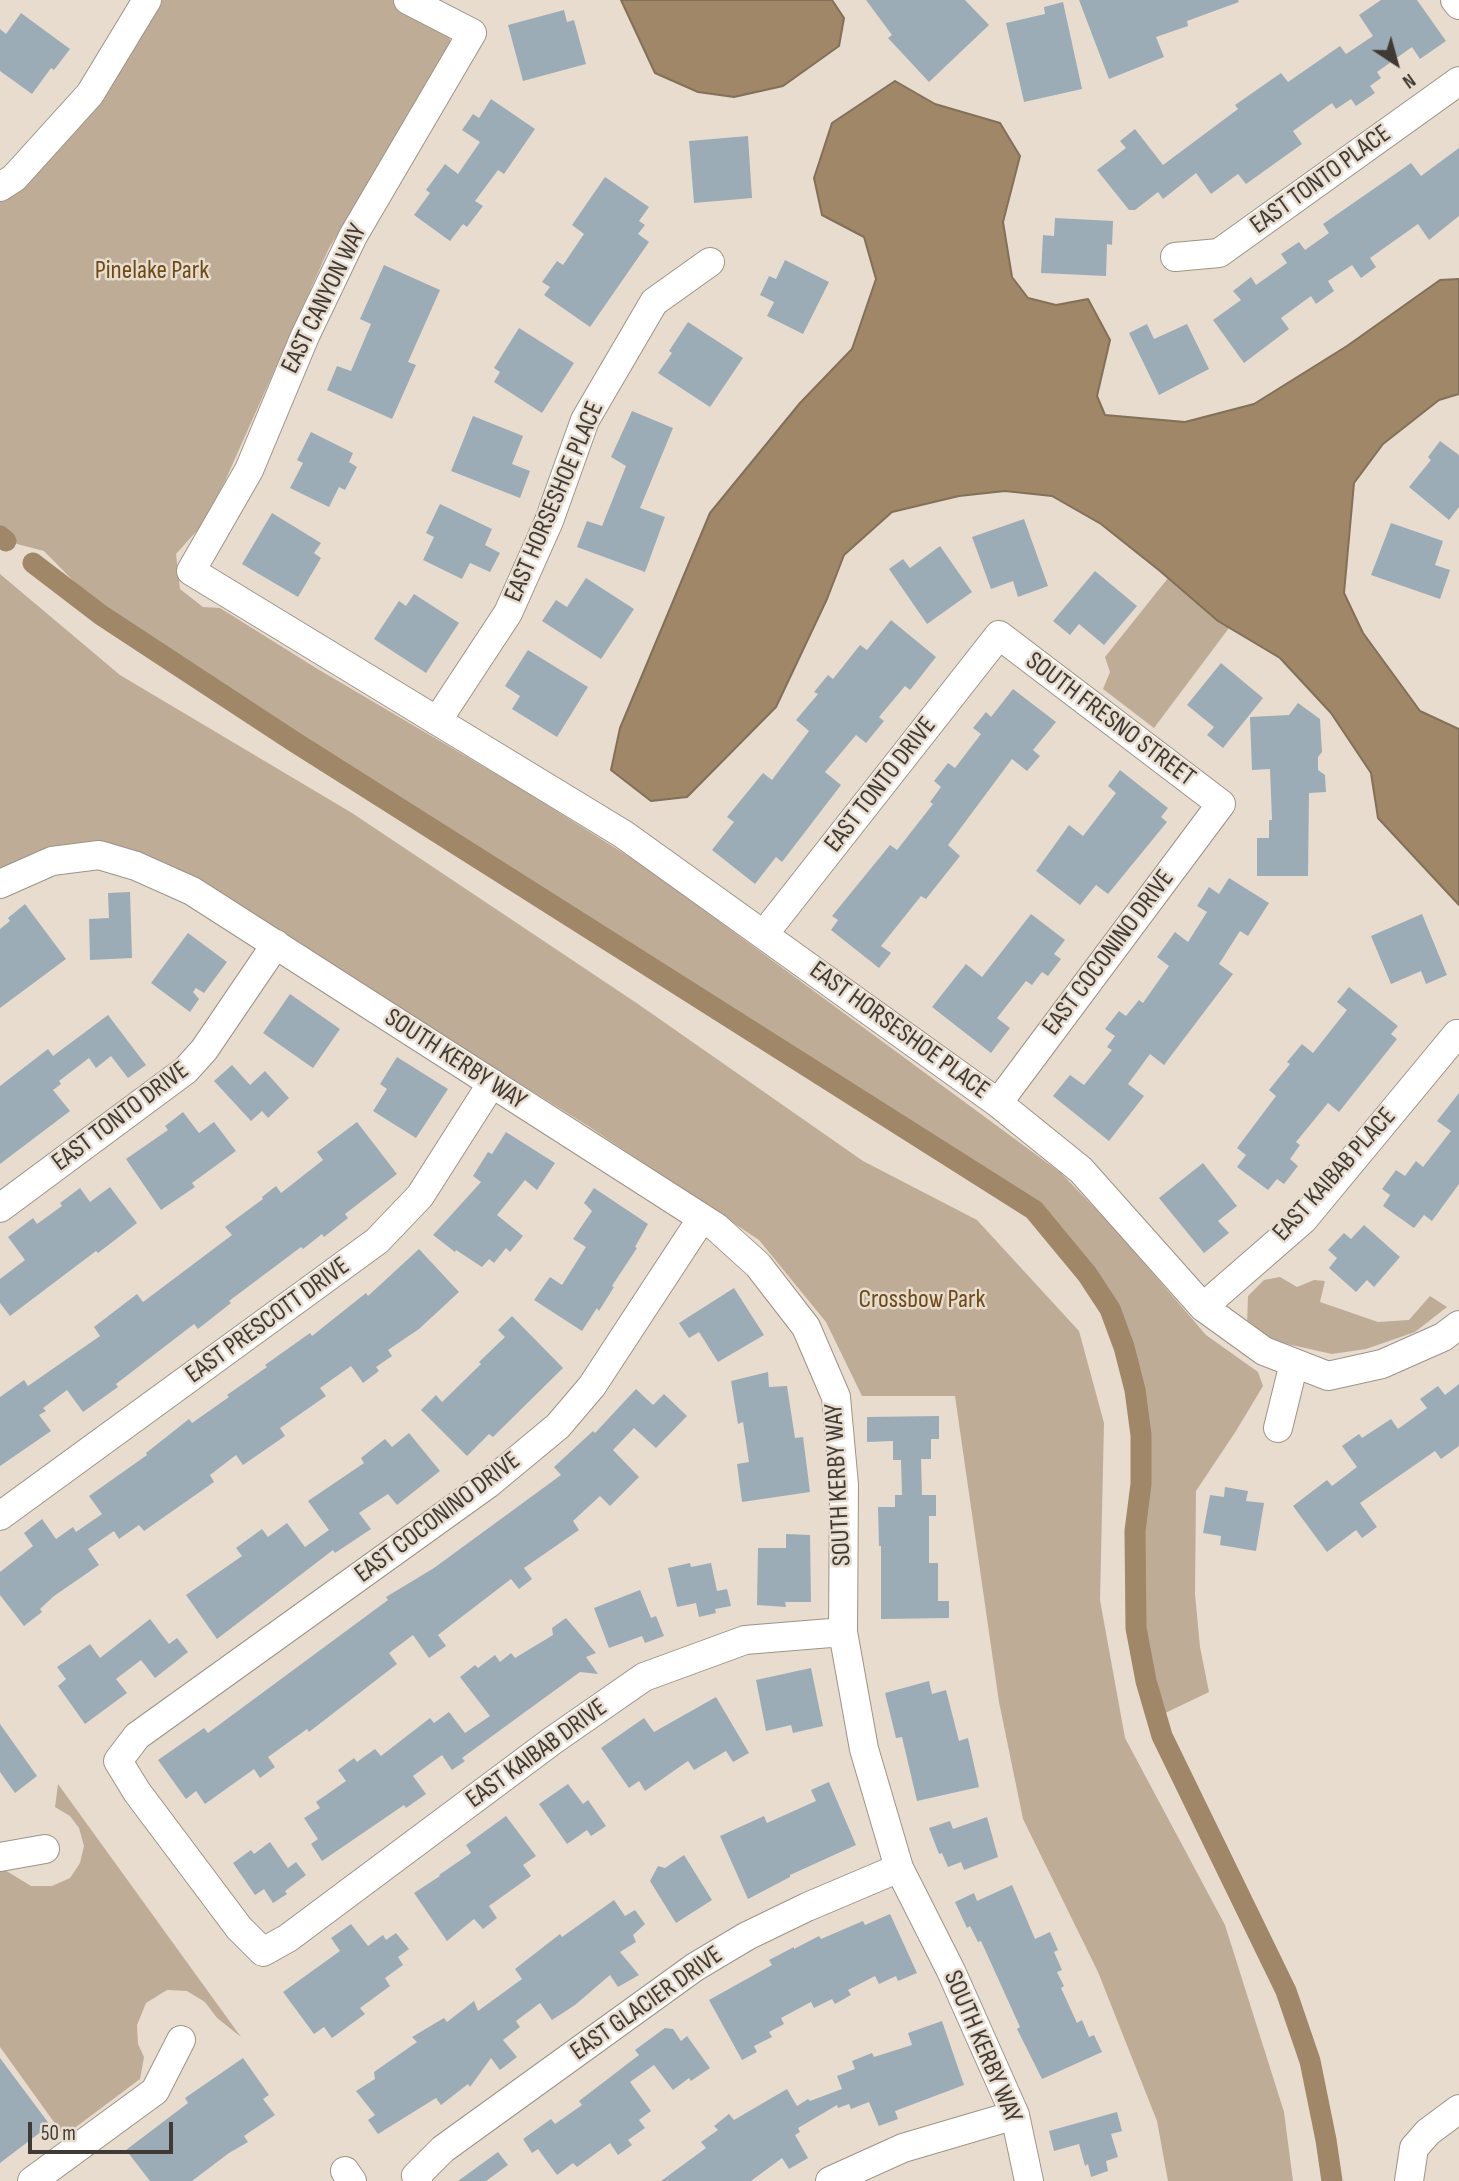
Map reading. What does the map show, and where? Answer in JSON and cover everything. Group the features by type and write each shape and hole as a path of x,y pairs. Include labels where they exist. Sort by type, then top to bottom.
{"street":[{"path":"0,187 14,178 90,94 147,0"},
{"name":"EAST CANYON WAY","path":"191,570 248,471 305,336 354,236 472,33 408,0"},
{"path":"1455,0 1459,5"},
{"name":"EAST TONTO PLACE","path":"1175,257 1219,253 1459,81"},
{"name":"EAST HORSESHOE PLACE","path":"437,721 508,613 549,521 585,420 654,302 710,262"},
{"name":"EAST HORSESHOE PLACE","path":"191,570 623,834 998,1103 1081,1170 1203,1307 1264,1351 1328,1376 1382,1364 1443,1338 1459,1325"},
{"name":"SOUTH FRESNO STREET","path":"999,635 1221,804"},
{"name":"EAST TONTO DRIVE","path":"764,934 999,635"},
{"name":"EAST COCONINO DRIVE","path":"998,1103 1221,804"},
{"name":"SOUTH KERBY WAY","path":"0,884 52,861 99,855 136,866 192,891 716,1227 758,1265 806,1327 836,1397 844,1485 843,1632 864,1749 899,1868 951,1971 1015,2115 1029,2181"},
{"name":"EAST TONTO DRIVE","path":"0,1208 186,1070 204,1050 276,944"},
{"name":"EAST KAIBAB PLACE","path":"1203,1307 1303,1220 1457,1034"},
{"name":"EAST PRESCOTT DRIVE","path":"0,1516 377,1241 420,1196 492,1083"},
{"name":"EAST COCONINO DRIVE","path":"263,1952 239,1928 137,1792 118,1761 137,1736 488,1484 558,1426 592,1385 702,1218"},
{"path":"1278,1428 1294,1363"},
{"name":"EAST KAIBAB DRIVE","path":"263,1952 288,1938 552,1741 644,1677 744,1640 843,1632"},
{"path":"0,1857 45,1849"},
{"name":"EAST GLACIER DRIVE","path":"417,2179 443,2149 695,1967 747,1936 899,1868"},
{"path":"32,2181 155,2091 181,2040"},
{"path":"1409,2181 1414,2148 1428,2132 1459,2109"},
{"path":"831,2181 903,2148 1015,2115"}],"green space":[{"name":"Pinelake Park","path":"161,0 393,0 447,32 453,47 329,248 225,481 203,524 176,554 180,589 203,607 220,608 644,866 1061,1173 1113,1227 1206,1335 1258,1372 1263,1386 1196,1491 1195,1594 1200,1647 1209,1692 1159,1716 1147,1672 1140,1628 1140,1554 1146,1466 1138,1386 1121,1326 1108,1299 1067,1242 1039,1212 981,1172 169,656 99,607 44,551 17,544 0,530 0,197"},
{"name":"Crossbow Park","path":"0,574 120,675 352,813 638,1004 863,1161 977,1220 1079,1331 1104,1423 1100,1600 1125,1738 1225,1925 1284,2112 1293,2181 1168,2181 1157,2121 1098,1972 1023,1819 999,1702 955,1396 862,1396 826,1322 759,1240 585,1124 221,898 101,845 0,877"},
{"path":"1168,578 1229,628 1154,728 1103,689 1110,672 1105,657"},
{"path":"1280,1277 1297,1287 1314,1280 1325,1281 1320,1302 1378,1322 1409,1320 1430,1296 1447,1307 1415,1332 1366,1349 1332,1354 1269,1340 1247,1326 1248,1296 1264,1280"},
{"path":"58,1784 241,2037 217,2018 205,2002 187,1991 167,1990 146,2003 137,2025 138,2044 144,2057 140,2079 64,2136 0,2047 0,1867 31,1886 52,1886 70,1878 80,1863 84,1846 79,1828 70,1816 55,1807"}],"shaded area":[{"path":"621,0 832,0 844,18 839,46 783,86 734,97 698,92 655,73"},
{"path":"895,81 935,104 1000,123 1020,156 1003,222 1012,277 1028,298 1056,305 1088,299 1110,340 1097,396 1105,415 1185,422 1254,404 1347,346 1440,280 1459,279 1459,394 1439,400 1383,444 1354,483 1344,593 1363,633 1420,711 1459,729 1459,905 1378,818 1371,773 1331,713 1280,658 1218,621 1101,524 1052,496 1005,491 959,496 892,512 844,555 827,599 776,707 687,797 651,801 611,770 620,728 710,513 800,403 852,349 876,279 864,237 822,215 814,178 832,123"}],"building":[{"path":"866,0 965,0 989,25 929,82 888,38 892,35"},
{"path":"1079,0 1239,2 1187,21 1188,26 1156,37 1164,57 1109,79"},
{"path":"1381,0 1417,0 1446,41 1420,59 1412,47 1377,72 1381,78 1370,86 1375,93 1356,106 1351,99 1336,109 1332,103 1293,131 1302,144 1246,184 1238,174 1211,194 1196,173 1163,199 1158,192 1135,210 1129,210 1097,170 1126,148 1120,141 1135,129 1163,165 1238,109 1235,105 1281,73 1288,82 1340,46 1346,54 1373,36 1359,15"},
{"path":"1063,2 1082,89 1024,102 1006,23 1045,14 1044,7"},
{"path":"564,10 567,22 574,20 586,64 523,81 508,25"},
{"path":"21,13 70,49 54,70 51,68 32,94 0,71 0,29 6,34"},
{"path":"491,99 535,129 504,174 498,170 475,201 483,206 467,227 463,224 450,241 414,215 430,193 426,190 445,164 458,174 480,142 462,130 473,114 479,118"},
{"path":"748,136 752,198 694,203 689,141"},
{"path":"1459,148 1459,216 1429,240 1418,224 1370,258 1376,267 1361,278 1352,265 1328,281 1334,291 1316,304 1311,296 1281,318 1289,329 1244,363 1213,320 1241,300 1233,291 1251,277 1256,285 1287,263 1281,254 1299,242 1305,250 1329,233 1323,224 1411,163 1421,176"},
{"path":"605,177 649,207 639,221 645,225 638,234 649,242 590,327 544,295 550,287 542,282 557,261 563,265 584,234 572,225"},
{"path":"1055,218 1113,221 1112,245 1107,244 1106,276 1041,273 1043,235 1054,236"},
{"path":"785,260 829,282 803,334 767,316 774,302 760,295 769,276 776,279"},
{"path":"384,265 440,290 408,362 416,365 392,419 327,390 337,366 351,371 371,324 360,319"},
{"path":"688,322 743,358 710,407 658,373"},
{"path":"1147,324 1154,339 1187,324 1209,369 1159,395 1129,333"},
{"path":"519,328 574,363 542,413 494,382 500,372 494,368"},
{"path":"632,411 673,428 640,508 665,517 645,572 577,547 587,521 602,526 626,466 611,457"},
{"path":"473,416 523,436 512,464 530,471 520,498 451,471"},
{"path":"311,432 353,453 349,462 357,467 345,490 339,487 329,507 290,488 303,463 297,460"},
{"path":"1440,441 1459,455 1459,507 1449,520 1409,487 1431,460 1428,457"},
{"path":"440,504 492,529 485,545 500,553 490,572 470,563 462,579 423,560 434,537 426,533"},
{"path":"272,513 321,543 314,553 321,558 298,597 242,564"},
{"path":"1024,519 1048,586 1018,597 1013,581 991,589 972,537"},
{"path":"1391,523 1443,541 1435,565 1450,570 1440,599 1371,575"},
{"path":"940,546 972,592 927,624 889,569 903,559 910,568"},
{"path":"1095,571 1137,606 1104,645 1079,624 1070,635 1053,621"},
{"path":"586,578 634,609 601,659 542,621 556,600 567,607"},
{"path":"414,594 459,623 426,673 374,639 399,601 406,606"},
{"path":"891,620 936,657 910,690 905,686 879,717 884,721 866,743 856,735 825,772 841,785 782,862 776,857 755,884 712,850 734,822 727,817 763,773 772,780 809,731 796,720 818,694 814,692 828,675 833,679 860,645 867,650"},
{"path":"528,650 588,687 557,737 512,709 520,696 505,686"},
{"path":"1221,663 1263,698 1223,748 1207,735 1214,727 1187,705"},
{"path":"1013,689 1056,722 1033,750 1040,756 1027,771 1012,759 948,845 960,856 926,899 921,896 881,946 891,953 879,968 831,930 838,920 832,916 890,845 897,850 933,804 930,802 941,787 934,781 948,763 955,768 981,734 973,728 986,712 991,717"},
{"path":"1298,703 1320,719 1322,752 1318,757 1318,770 1325,775 1326,792 1309,793 1308,876 1257,876 1257,838 1269,838 1269,820 1272,820 1270,769 1252,770 1250,717 1289,715"},
{"path":"1120,770 1168,808 1161,817 1167,822 1108,894 1096,885 1080,905 1036,871 1069,825 1083,836 1116,793 1108,786"},
{"path":"1229,878 1269,903 1248,936 1240,931 1219,964 1233,974 1164,1065 1150,1054 1128,1084 1144,1096 1109,1141 1053,1096 1070,1075 1084,1085 1112,1050 1107,1047 1115,1036 1105,1029 1119,1011 1126,1016 1139,1000 1143,1003 1169,966 1157,957 1175,932 1188,942 1207,912 1197,906 1209,887 1219,894"},
{"path":"130,892 132,958 90,960 89,919 109,918 108,893"},
{"path":"25,904 66,959 0,1008 0,929 10,921 8,918"},
{"path":"1031,914 1065,940 1054,954 1061,959 1048,976 1042,972 1032,985 1026,981 997,1018 1010,1028 991,1053 932,1007 966,964 982,977"},
{"path":"1422,914 1447,975 1426,984 1421,971 1391,984 1371,936"},
{"path":"188,933 227,962 204,993 196,988 193,992 199,999 190,1012 151,983"},
{"path":"1349,987 1398,1026 1391,1034 1397,1039 1339,1112 1328,1103 1296,1142 1300,1145 1290,1159 1298,1166 1284,1184 1277,1179 1268,1190 1237,1167 1246,1155 1237,1148 1276,1096 1269,1090 1290,1064 1287,1062 1302,1044 1313,1053 1347,1010 1337,1002"},
{"path":"290,994 340,1029 313,1068 263,1033"},
{"path":"108,1015 146,1065 128,1078 111,1056 96,1068 89,1058 59,1081 61,1084 53,1090 70,1111 0,1164 0,1086 48,1049 53,1056"},
{"path":"397,1057 448,1089 416,1138 373,1111 387,1089 380,1084"},
{"path":"232,1065 250,1085 265,1071 289,1098 268,1118 262,1111 251,1121 214,1081"},
{"path":"1459,1093 1459,1184 1432,1221 1424,1215 1414,1228 1383,1206 1390,1195 1382,1189 1396,1170 1405,1176 1416,1161 1423,1167 1451,1131 1437,1121"},
{"path":"183,1112 199,1133 214,1122 236,1151 192,1183 195,1187 161,1210 126,1159 168,1130 165,1126"},
{"path":"357,1122 397,1174 345,1214 348,1218 324,1237 322,1234 303,1249 301,1247 229,1301 231,1303 198,1329 194,1324 116,1384 118,1387 83,1412 67,1390 43,1408 46,1411 39,1415 51,1431 0,1466 0,1397 24,1380 28,1386 100,1336 94,1327 137,1294 143,1302 232,1235 225,1227 276,1186 281,1193 323,1160 317,1152"},
{"path":"506,1132 555,1163 537,1190 525,1180 497,1215 523,1236 510,1252 506,1248 494,1263 489,1259 482,1267 456,1250 455,1252 433,1235 481,1182 473,1176 488,1152 492,1154"},
{"path":"1203,1163 1237,1206 1218,1221 1229,1233 1204,1253 1159,1198"},
{"path":"110,1187 137,1223 10,1316 0,1303 0,1279 25,1260 8,1237 33,1218 37,1224 62,1206 60,1203 80,1188 90,1202"},
{"path":"594,1188 648,1224 635,1247 637,1248 612,1286 614,1287 582,1331 534,1300 550,1277 562,1285 586,1247 573,1239 592,1211 584,1203"},
{"path":"1364,1225 1400,1257 1374,1287 1367,1280 1356,1292 1329,1268 1337,1258 1328,1250 1344,1233 1351,1239"},
{"path":"419,1249 459,1292 419,1329 388,1350 392,1356 376,1367 379,1371 363,1383 351,1366 320,1388 326,1396 280,1428 285,1436 243,1465 236,1455 210,1475 214,1482 144,1531 139,1525 119,1539 114,1531 88,1549 99,1565 54,1596 40,1609 42,1612 24,1626 0,1595 0,1572 33,1546 24,1533 42,1519 56,1539 73,1527 76,1532 102,1514 89,1496 147,1455 146,1453 189,1419 192,1423 267,1367 265,1365 310,1333 312,1336 366,1293 368,1296"},
{"path":"734,1288 764,1335 718,1362 699,1332 689,1338 679,1323"},
{"path":"512,1316 563,1368 493,1437 489,1434 467,1456 421,1410 436,1395 442,1402 481,1364 479,1362 505,1337 498,1330"},
{"path":"768,1372 769,1387 787,1386 795,1438 803,1437 810,1492 742,1502 737,1464 749,1462 743,1422 738,1424 731,1381"},
{"path":"1459,1384 1459,1446 1441,1459 1435,1451 1360,1503 1377,1527 1362,1538 1356,1530 1327,1552 1293,1506 1327,1480 1332,1486 1357,1467 1342,1446 1359,1434 1362,1438 1391,1419 1398,1429 1427,1408 1420,1399 1438,1386 1445,1395"},
{"path":"636,1389 653,1405 664,1394 687,1416 656,1448 634,1428 613,1450 639,1477 610,1506 600,1496 573,1521 579,1530 524,1568 532,1579 519,1589 511,1579 438,1635 446,1646 429,1658 413,1635 389,1653 397,1664 309,1732 307,1729 268,1757 275,1767 260,1778 254,1769 205,1804 196,1791 186,1799 158,1760 204,1728 208,1733 388,1600 386,1597 434,1568 561,1475 554,1467 593,1431 595,1433"},
{"path":"939,1416 939,1439 931,1439 931,1459 921,1459 922,1495 936,1495 936,1516 929,1516 929,1563 938,1563 938,1601 949,1601 949,1618 881,1619 878,1507 895,1507 895,1495 902,1495 901,1460 893,1460 893,1441 867,1442 867,1417"},
{"path":"409,1433 440,1471 397,1505 388,1494 359,1513 371,1529 335,1553 333,1550 217,1639 186,1595 242,1556 236,1548 262,1529 268,1537 287,1523 305,1547 329,1530 308,1501 364,1463 361,1458 385,1439 392,1447"},
{"path":"1225,1487 1248,1491 1246,1501 1264,1503 1256,1551 1220,1545 1221,1536 1203,1533 1210,1495 1224,1497"},
{"path":"786,1534 810,1535 811,1602 785,1602 786,1607 757,1605 758,1548 786,1548"},
{"path":"690,1563 691,1567 711,1563 717,1591 727,1589 731,1606 715,1609 716,1613 699,1617 696,1603 677,1607 668,1568"},
{"path":"640,1590 651,1618 656,1616 664,1636 645,1643 642,1636 609,1648 594,1608"},
{"path":"566,1618 596,1653 586,1657 598,1674 580,1672 462,1758 465,1761 452,1770 442,1755 413,1776 426,1794 406,1808 404,1805 322,1861 311,1844 318,1839 304,1818 320,1808 316,1802 346,1781 338,1770 354,1758 357,1762 375,1749 381,1756 430,1718 434,1723 449,1712 465,1733 490,1716 460,1677 475,1665 478,1668 495,1655 500,1662 511,1653 515,1658 553,1635 552,1628"},
{"path":"150,1619 169,1644 177,1638 188,1652 155,1678 141,1660 116,1679 127,1693 85,1724 58,1686 66,1679 57,1667 90,1644 100,1658"},
{"path":"811,1668 823,1726 793,1733 791,1725 766,1731 756,1680"},
{"path":"929,1681 932,1694 946,1690 959,1741 968,1738 979,1787 917,1801 902,1737 896,1738 885,1693"},
{"path":"716,1697 749,1753 733,1762 726,1751 694,1770 688,1761 645,1791 639,1781 629,1788 601,1748 644,1718 654,1732"},
{"path":"0,1724 37,1776 15,1793 0,1772"},
{"path":"829,1782 856,1845 790,1875 748,1899 720,1836 764,1816 767,1823 816,1801 811,1790"},
{"path":"568,1784 583,1804 588,1800 606,1826 591,1836 587,1830 567,1844 539,1804"},
{"path":"506,1816 536,1856 523,1865 531,1876 489,1906 497,1918 483,1929 474,1919 447,1941 414,1893 471,1853 466,1845"},
{"path":"987,1817 998,1857 964,1870 961,1862 948,1867 942,1853 939,1854 929,1828 950,1821 953,1829"},
{"path":"270,1842 288,1868 296,1862 306,1875 285,1891 287,1894 273,1903 264,1889 255,1895 233,1863 251,1850 254,1854"},
{"path":"684,1855 712,1900 676,1923 650,1881 658,1866 665,1868"},
{"path":"1012,1885 1035,1939 1050,1932 1058,1950 1054,1952 1062,1970 1057,1972 1064,1986 1061,1988 1077,2023 1082,2020 1089,2037 1094,2035 1102,2052 1042,2079 1017,2029 1020,2027 981,1941 978,1942 970,1926 967,1928 955,1902 974,1893 977,1901"},
{"path":"614,1900 625,1916 635,1910 645,1924 633,1935 636,1942 620,1952 639,1975 618,1987 610,1975 575,2005 552,2020 540,2003 516,2021 520,2027 503,2040 517,2057 500,2070 491,2058 470,2087 468,2084 441,2105 436,2098 378,2134 368,2120 375,2115 356,2091 375,2079 374,2072 417,2042 412,2037 444,2018 447,2022 474,2001 478,2011 522,1979 515,1969 560,1934 562,1937"},
{"path":"890,1914 917,1973 898,1981 896,1976 879,1984 875,1976 848,1990 851,1995 835,2004 832,1999 814,2008 811,2002 781,2018 784,2024 769,2032 772,2037 754,2046 757,2052 742,2060 709,2000 772,1965 769,1960 794,1947 863,1921 865,1925"},
{"path":"351,1924 368,1946 383,1935 386,1940 396,1933 409,1949 398,1957 403,1965 385,1978 390,1986 360,2008 365,2014 332,2038 324,2027 314,2034 283,1992 340,1951 331,1938"},
{"path":"942,2021 964,2085 895,2111 898,2119 879,2126 869,2102 851,2109 849,2104 838,2108 837,2105 798,2128 800,2132 795,2135 808,2158 789,2169 782,2158 751,2181 661,2181 706,2148 701,2142 718,2130 714,2126 729,2114 734,2120 787,2089 797,2106 808,2099 810,2101 842,2089 837,2076 855,2069 852,2061 872,2053 874,2057 912,2045 908,2033"},
{"path":"665,2028 673,2029 681,2041 687,2036 710,2068 691,2081 689,2078 673,2090 654,2065 630,2082 651,2111 639,2120 645,2128 628,2140 632,2145 618,2155 610,2143 577,2167 573,2163 557,2175 538,2149 532,2153 523,2139 551,2119 555,2124 582,2105 579,2101 639,2055 635,2050"},
{"path":"0,2058 50,2125 0,2163"},
{"path":"243,2058 269,2095 263,2099 275,2115 244,2136 248,2142 192,2181 150,2181 126,2150 188,2103 185,2098"},
{"path":"1117,2112 1122,2131 1111,2134 1118,2157 1106,2161 1108,2171 1091,2177 1079,2144 1054,2151 1049,2131"},
{"path":"498,2152 508,2165 486,2181 458,2181"}],"waterway":[{"path":"0,536 6,541"},
{"path":"33,563 101,615 293,741 1034,1210 1087,1274 1110,1309 1124,1347 1135,1390 1141,1435 1141,1484 1135,1531 1136,1628 1146,1681 1162,1736 1286,1991 1310,2061 1332,2181"}]}
